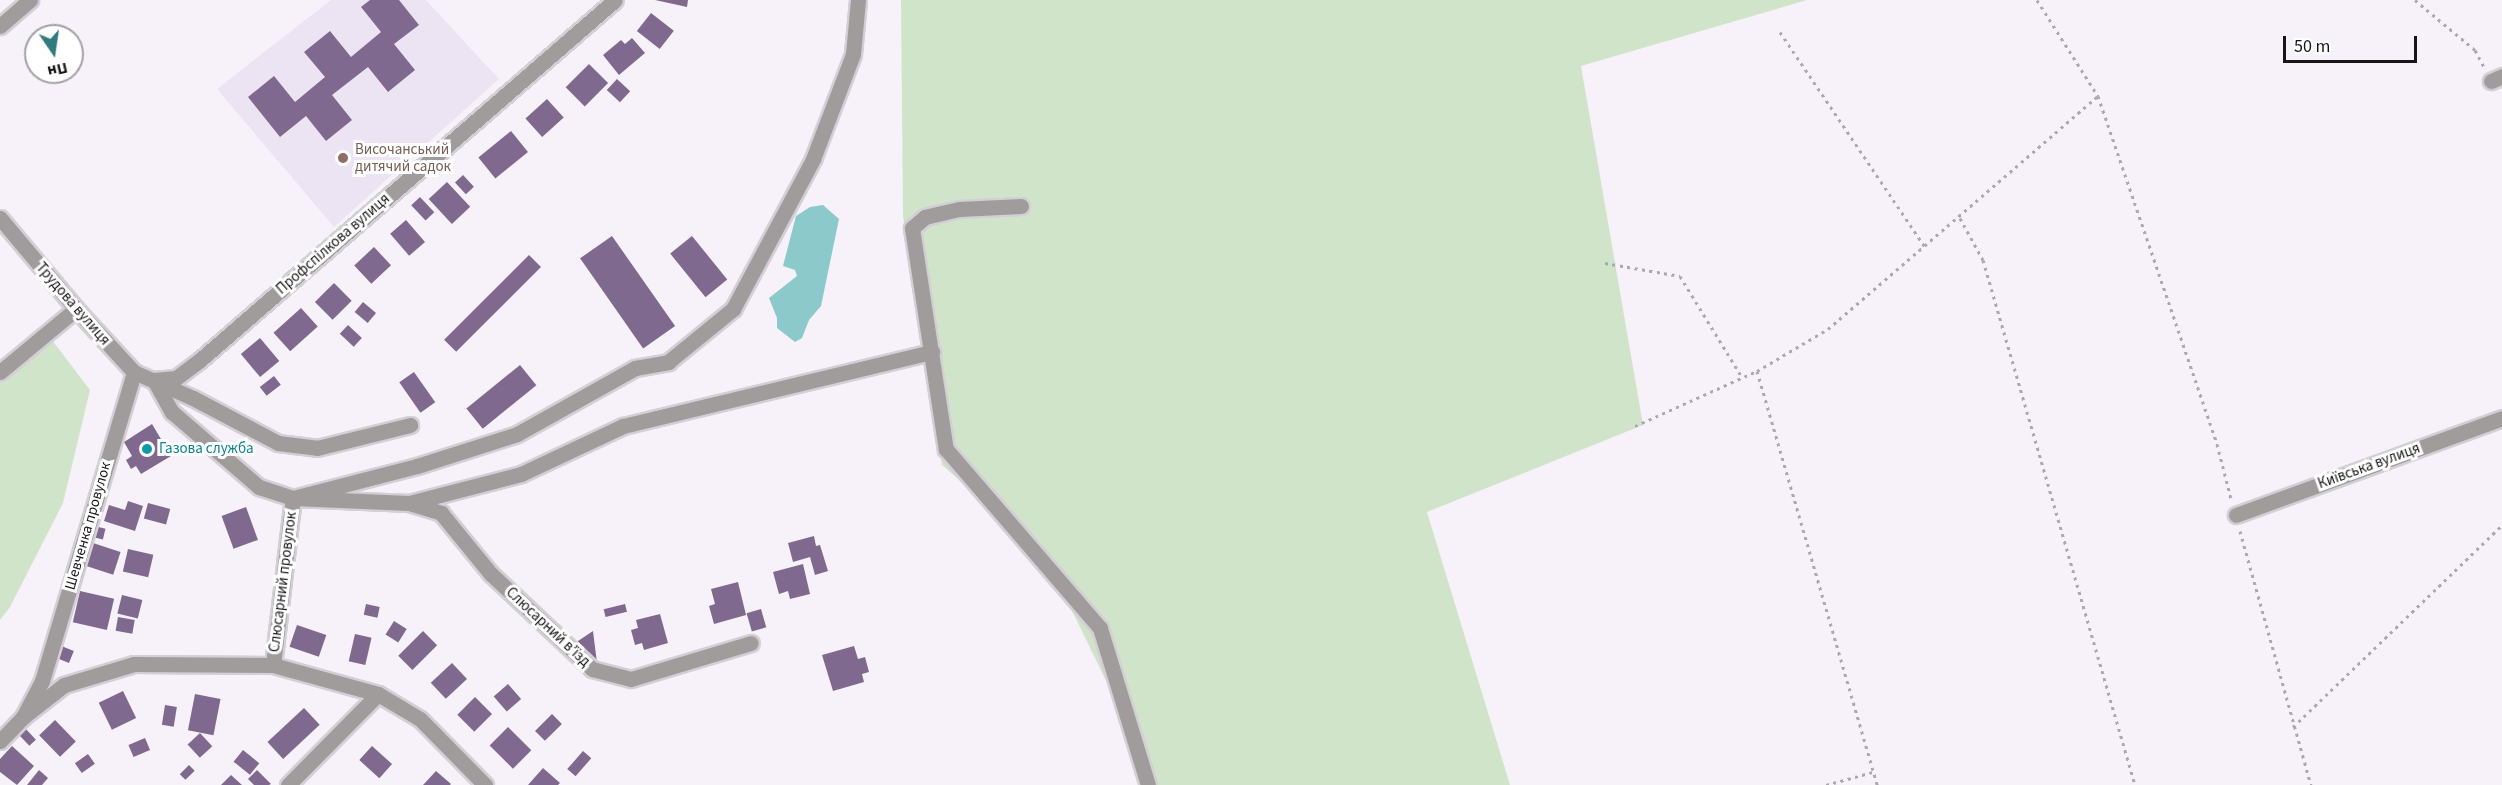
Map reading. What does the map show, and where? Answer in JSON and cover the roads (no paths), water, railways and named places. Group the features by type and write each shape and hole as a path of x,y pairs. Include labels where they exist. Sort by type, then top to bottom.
{"street":[{"path":"0,26 30,0"},
{"name":"Профспілкова вулиця","path":"154,380 176,378 200,360 615,0"},
{"path":"293,498 417,466 517,434 635,368 668,362 733,309 813,159 853,54 858,22 858,0"},
{"path":"1021,206 959,209 925,217 912,228 946,449 1100,628 1148,785"},
{"name":"Трудова вулиця","path":"0,218 76,309 134,372 278,443 317,448 410,425"},
{"path":"0,372 76,309"},
{"path":"154,380 172,412 259,487 293,498 409,503 521,474 623,426 932,352"},
{"name":"Шевченка провулок","path":"23,717 42,681 134,372"},
{"name":"Київська вулиця","path":"2236,515 2502,418"},
{"name":"Слюсарний провулок","path":"273,665 293,498"},
{"name":"Слюсарний в’їзд","path":"409,503 441,513 491,574 592,669 631,679 751,643"},
{"name":"Слюсарний провулок","path":"23,717 64,685 134,664 273,665 378,694 420,719 485,785"},
{"path":"288,785 378,694"},
{"path":"0,741 23,717"}],"water":[{"path":"823,205 839,219 821,306 809,320 802,338 795,342 777,328 777,318 769,298 797,276 795,270 783,266 796,216 810,207"}],"place":[{"name":"Височанський дитячий садок","path":"343,158"},
{"name":"Газова служба","path":"147,449"}]}
